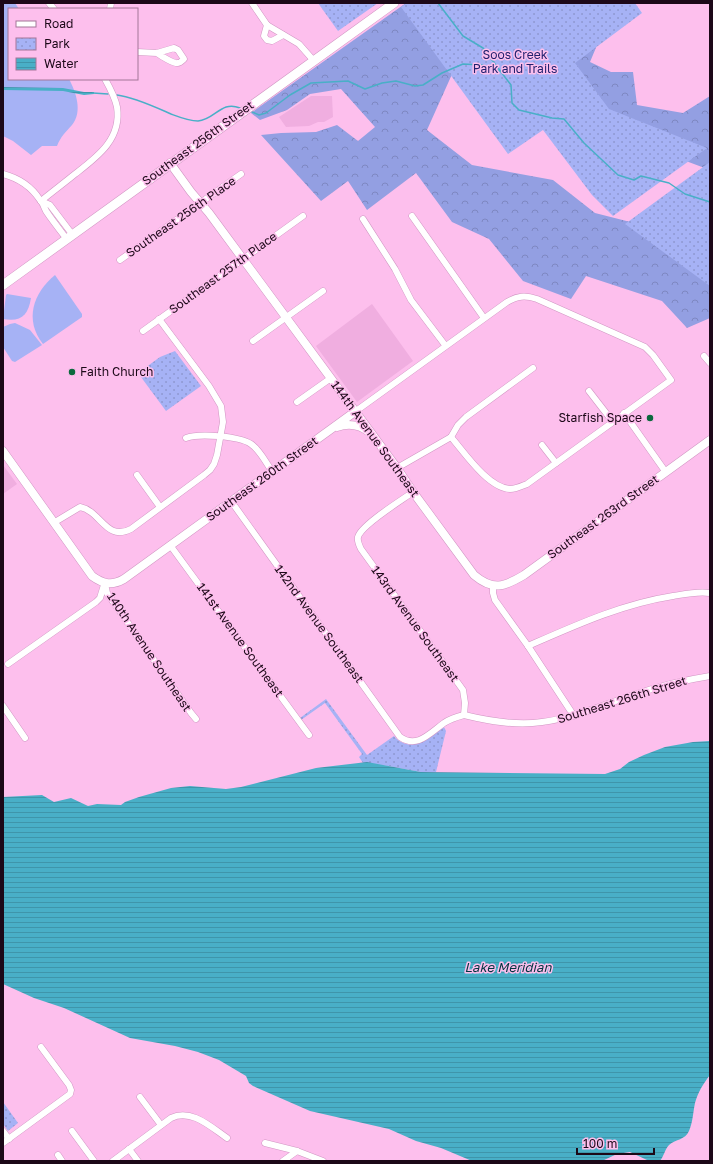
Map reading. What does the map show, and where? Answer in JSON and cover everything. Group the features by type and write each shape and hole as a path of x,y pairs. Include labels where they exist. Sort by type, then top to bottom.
{"main road":[{"name":"Southeast 256th Street","path":"3,285 170,163 394,3"}],"street":[{"path":"252,3 267,25 299,44 314,61"},
{"path":"267,25 264,36 267,40 272,41 283,35"},
{"path":"138,52 157,53"},
{"path":"41,201 103,152 110,141 118,119 115,99 106,80"},
{"name":"144th Avenue Southeast","path":"170,163 191,192 201,202 356,411 474,575 481,581 493,586"},
{"path":"3,174 12,176 24,182 41,201 50,205 69,236"},
{"name":"Southeast 256th Place","path":"120,260 241,174"},
{"name":"Southeast 257th Place","path":"143,331 302,216"},
{"path":"412,216 484,318"},
{"path":"363,219 395,269 411,300 446,345"},
{"path":"253,341 323,291"},
{"name":"Southeast 260th Street","path":"105,584 118,582 446,345 515,298 530,296 645,347 671,380 624,413"},
{"path":"54,522 80,508 86,508 110,530 117,533 124,532 131,529 160,508 210,470 214,464 223,416 218,401 209,386 159,319"},
{"path":"704,356 710,364"},
{"path":"397,468 451,437 458,425 466,417 533,368"},
{"path":"297,402 331,378"},
{"path":"589,391 613,422"},
{"path":"451,437 486,477 504,488 518,488 527,484 624,413 665,472"},
{"path":"330,429 340,425 351,425 361,427 374,436"},
{"path":"186,438 200,435 240,439 252,445 272,471"},
{"name":"Southeast 263rd Street","path":"493,586 502,586 512,583 524,575 710,440"},
{"path":"542,445 556,463"},
{"name":"140th Avenue Southeast","path":"3,451 92,576 105,584 107,593 196,718"},
{"path":"136,475 160,508"},
{"name":"143rd Avenue Southeast","path":"413,492 368,524 358,536 361,549 463,690 465,703 464,714"},
{"name":"142nd Avenue Southeast","path":"231,501 397,732 403,738 411,741 421,740 445,722 464,714"},
{"name":"141st Avenue Southeast","path":"170,545 309,736"},
{"path":"8,664 96,602 100,598 105,584"},
{"path":"493,586 495,600 528,646 574,716"},
{"path":"528,646 582,623 648,600 695,593 710,593"},
{"name":"Southeast 266th Street","path":"464,714 485,720 506,723 540,722 574,716 636,694 680,681 710,676"},
{"path":"3,706 25,738"},
{"path":"3,1143 70,1094 71,1090 69,1085 40,1047"},
{"path":"140,1097 161,1125"},
{"path":"113,1161 161,1125 180,1114 192,1117 227,1138"},
{"path":"3,1131 9,1139"},
{"path":"72,1131 94,1161"},
{"path":"265,1143 297,1151 323,1161"},
{"path":"129,1149 138,1161"},
{"path":"283,1161 297,1151"},
{"path":"58,1155 62,1161"}],"shaded area":[{"path":"311,96 332,96 333,117 324,122 318,122 309,126 286,127 279,117"},
{"path":"372,304 413,361 357,402 316,346"},
{"path":"3,465 17,484 3,494"}],"green space":[{"path":"3,3 15,3 18,8 8,8 8,80 69,80 76,96 78,108 75,120 57,146 42,146 31,155 13,141 3,136"},
{"path":"318,3 378,3 338,31"},
{"path":"406,3 424,3 462,52 427,130 472,165 553,180 595,213 650,227 710,246 710,318 687,328 662,301 586,276 571,299 523,281 489,239 452,222 416,173 367,210 348,181 321,201 261,135 316,132 337,125 358,141 375,127 341,89 310,94 287,110 260,120 251,113"},
{"name":"Soos Creek Park and Trails","path":"407,3 635,3 642,13 575,63 609,109 707,148 613,216 592,195 543,130 508,154 401,7"},
{"path":"536,3 605,26 590,62 611,72 633,72 637,105 683,113 710,96 710,170 635,142 574,110"},
{"path":"710,162 710,286 625,224"},
{"path":"55,275 82,314 82,317 43,344 37,335 34,326 34,307 41,290"},
{"path":"7,294 31,298 26,313 15,320 3,319"},
{"path":"15,323 30,330 42,345 15,362 12,361 3,347 3,327"},
{"path":"175,351 201,386 166,411 138,373 160,357"},
{"path":"326,699 367,755 394,736 400,742 407,744 420,743 444,727 446,731 436,772 421,772 363,763 359,757 362,754 325,703 301,720 300,718"},
{"path":"3,1102 18,1123 8,1131 3,1124"}],"water":[{"path":"3,87 63,88 84,92 94,92 94,94 84,95 63,91 3,90"},
{"name":"Lake Meridian","path":"710,741 710,1075 703,1085 695,1103 689,1131 683,1138 672,1143 666,1148 660,1161 647,1160 630,1152 617,1154 602,1161 472,1161 441,1148 416,1141 389,1129 310,1111 253,1086 249,1083 246,1076 219,1060 198,1052 175,1046 130,1038 64,1008 34,998 3,984 3,797 42,795 54,802 71,798 88,806 97,804 121,805 139,797 171,788 190,786 226,789 241,787 316,768 367,762 421,772 605,774 620,769 629,762 665,747 693,742"}],"waterway":[{"path":"438,3 463,36 483,48 511,85 512,103 519,110 552,118 564,119 584,143 618,175 634,180 641,176 669,183 685,194 710,202"},
{"path":"250,111 259,115 266,113 290,95 311,83 348,81 365,89 382,83 396,81 415,86 423,85 442,73 463,64 482,65 500,71"},
{"path":"93,93 108,94"},
{"path":"117,95 137,100 188,120 195,121 204,120 223,108 233,106 240,108"}],"place":[{"name":"Faith Church","path":"72,372"},
{"name":"Starfish Space","path":"650,418"}]}
